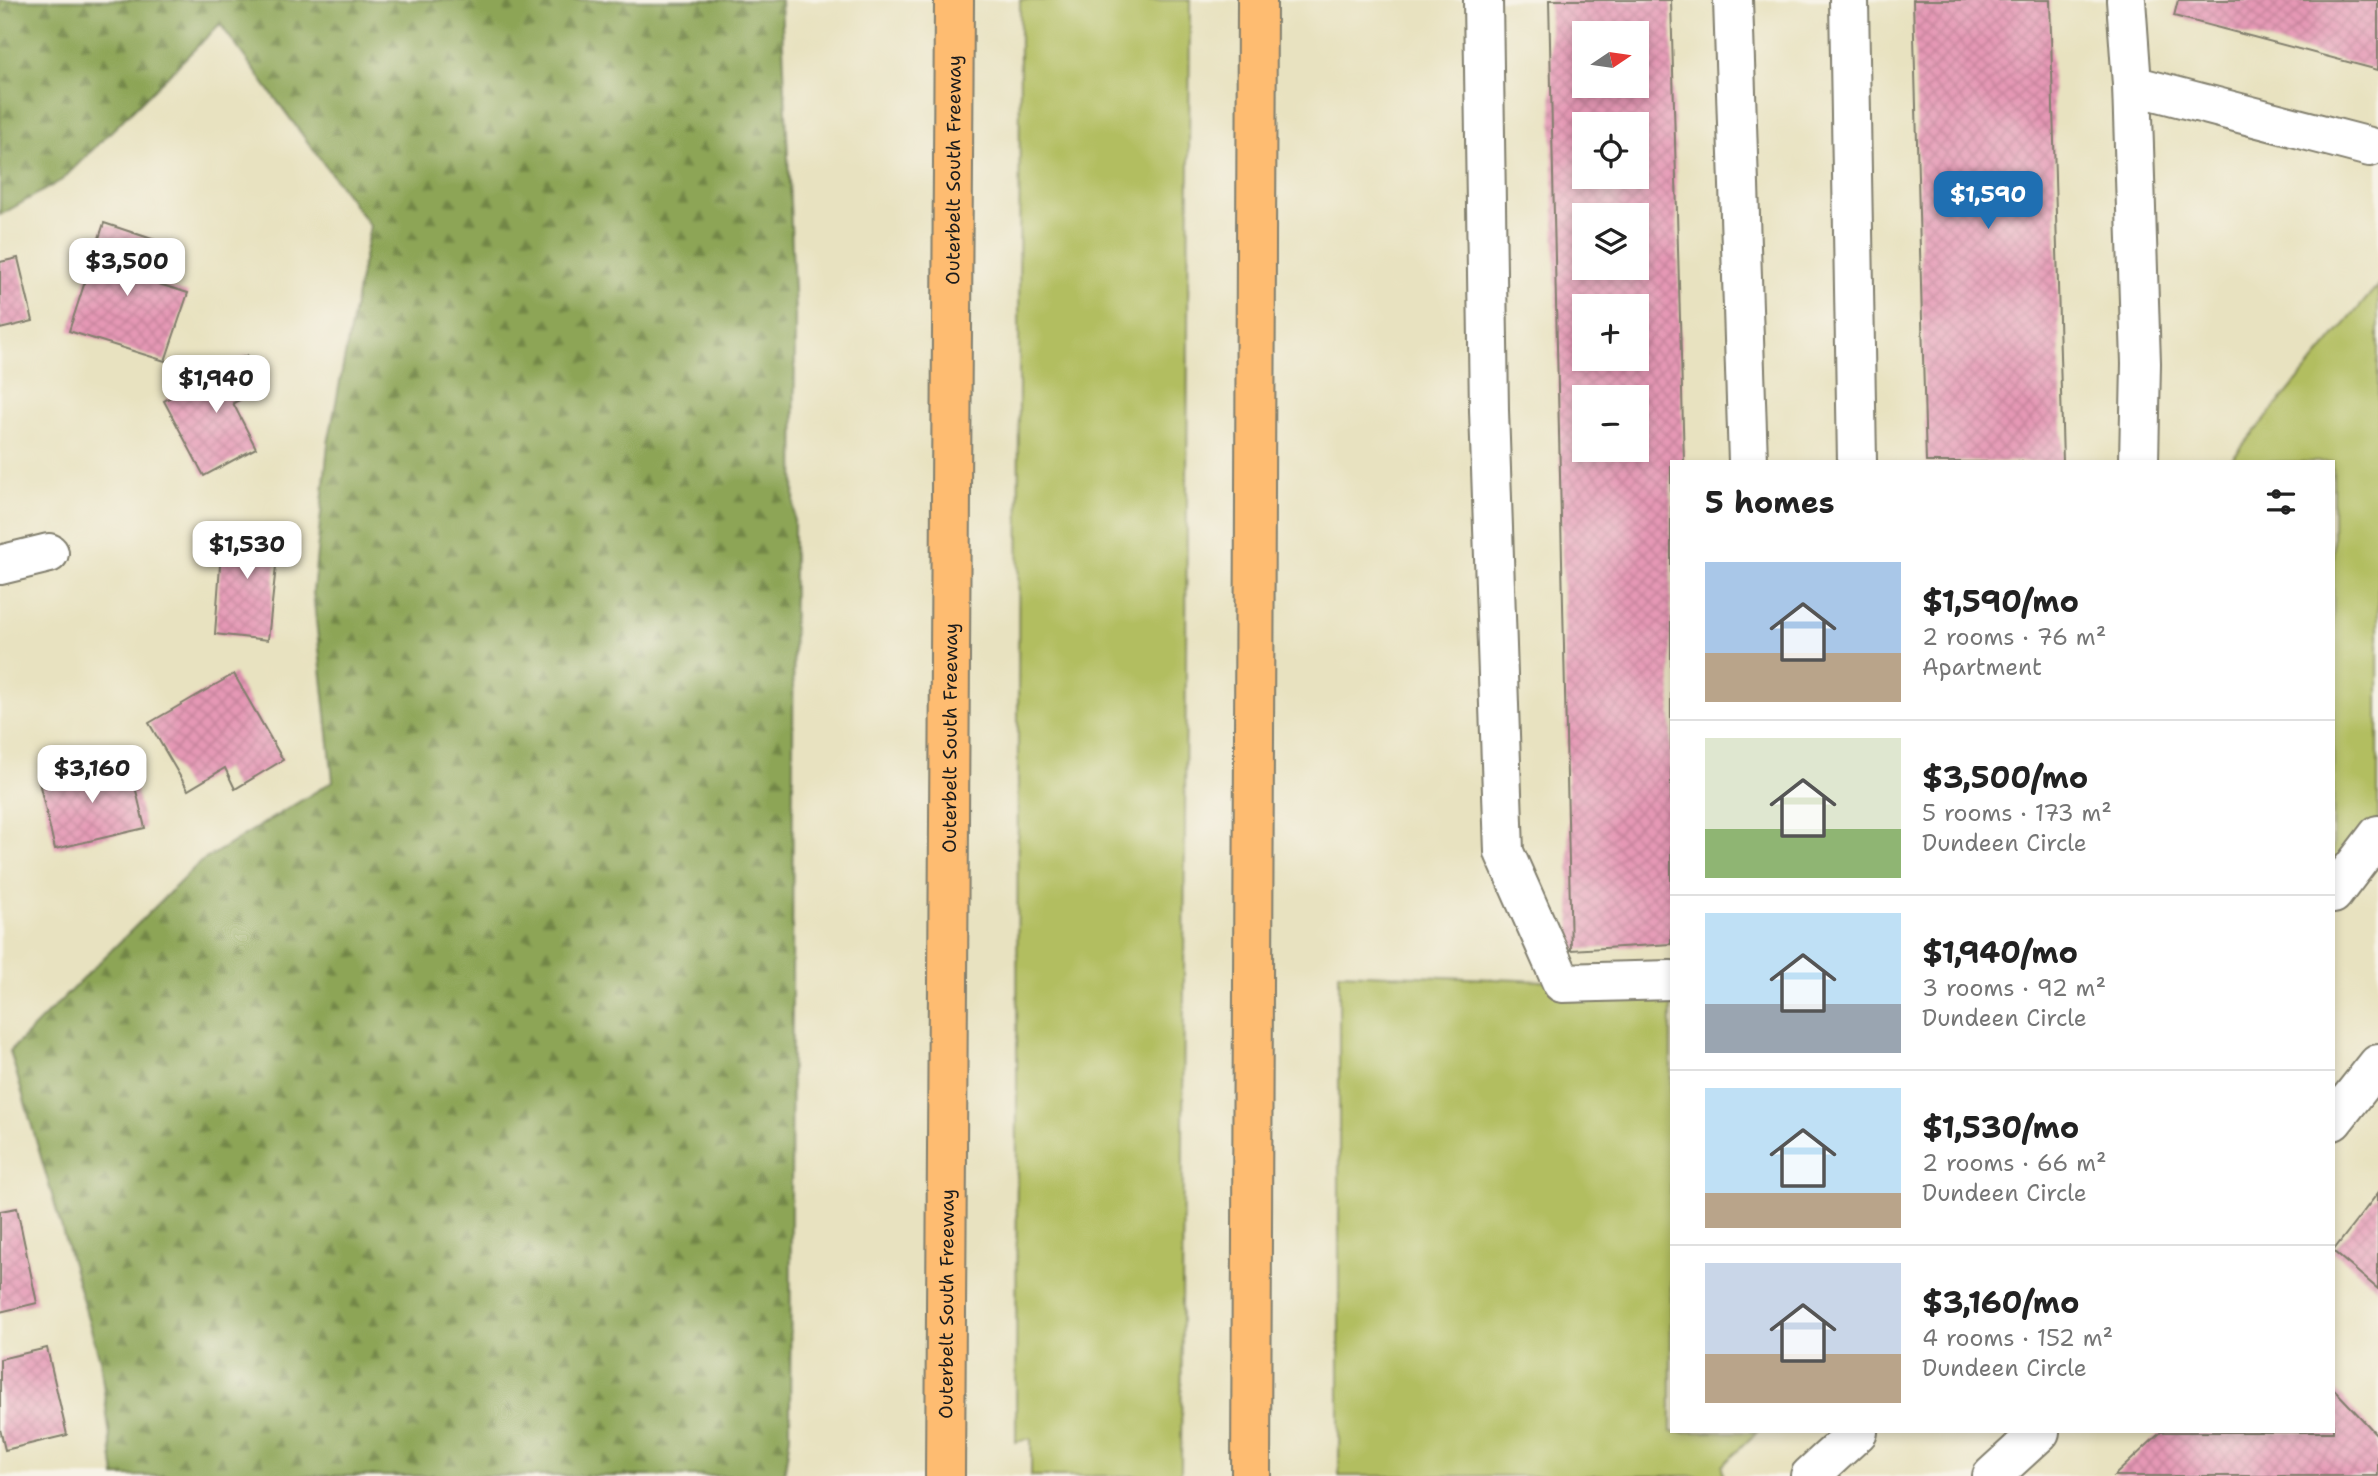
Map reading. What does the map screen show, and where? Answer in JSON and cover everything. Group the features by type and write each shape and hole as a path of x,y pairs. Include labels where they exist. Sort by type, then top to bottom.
{"highway":[{"name":"Outerbelt South Freeway","path":"945,1476 954,0"},
{"path":"1251,1476 1257,0"}],"street":[{"path":"1483,0 1489,410 1504,852 1562,983 1670,980"},
{"path":"1734,0 1748,460"},
{"path":"1849,0 1857,460"},
{"path":"2126,0 2133,85 2141,363 2139,460"},
{"path":"2133,85 2370,147"},
{"path":"0,565 49,554"},
{"path":"2335,891 2378,835"},
{"path":"2335,1119 2378,1065"},
{"path":"1810,1476 1857,1433"},
{"path":"1992,1476 2039,1433"}],"green space":[{"path":"0,0 781,0 795,314 790,1436 784,1476 115,1476 100,1360 10,1051 199,863 333,781 313,592 328,444 370,226 220,24 62,180 0,215"},
{"path":"1020,0 1190,0 1181,1476 1031,1476 1031,1438 1016,1442"},
{"path":"2378,285 2378,835 2335,891 2335,460 2231,460"},
{"path":"1339,973 1670,986 1670,1433 1756,1433 1722,1466 1723,1476 1339,1476"}],"building":[{"path":"1549,0 1671,0 1684,460 1670,460 1670,944 1571,950"},
{"path":"1913,0 2050,0 2063,460 1926,460"},
{"path":"2178,0 2378,0 2378,70 2174,16"},
{"path":"104,223 155,240 143,279 188,293 165,361 69,331"},
{"path":"18,258 33,321 0,329 0,262"},
{"path":"247,355 265,388 233,403 256,448 204,476 164,401"},
{"path":"223,524 280,529 268,640 215,634"},
{"path":"234,674 283,760 235,789 225,768 188,790 149,723"},
{"path":"129,761 145,828 55,849 39,782"},
{"path":"2378,1193 2378,1289 2335,1253 2335,1248"},
{"path":"17,1208 37,1303 0,1312 0,1211"},
{"path":"47,1348 67,1435 5,1450 0,1429 0,1359"},
{"path":"2335,1390 2378,1436 2378,1476 2114,1476 2160,1433 2335,1433"}]}
